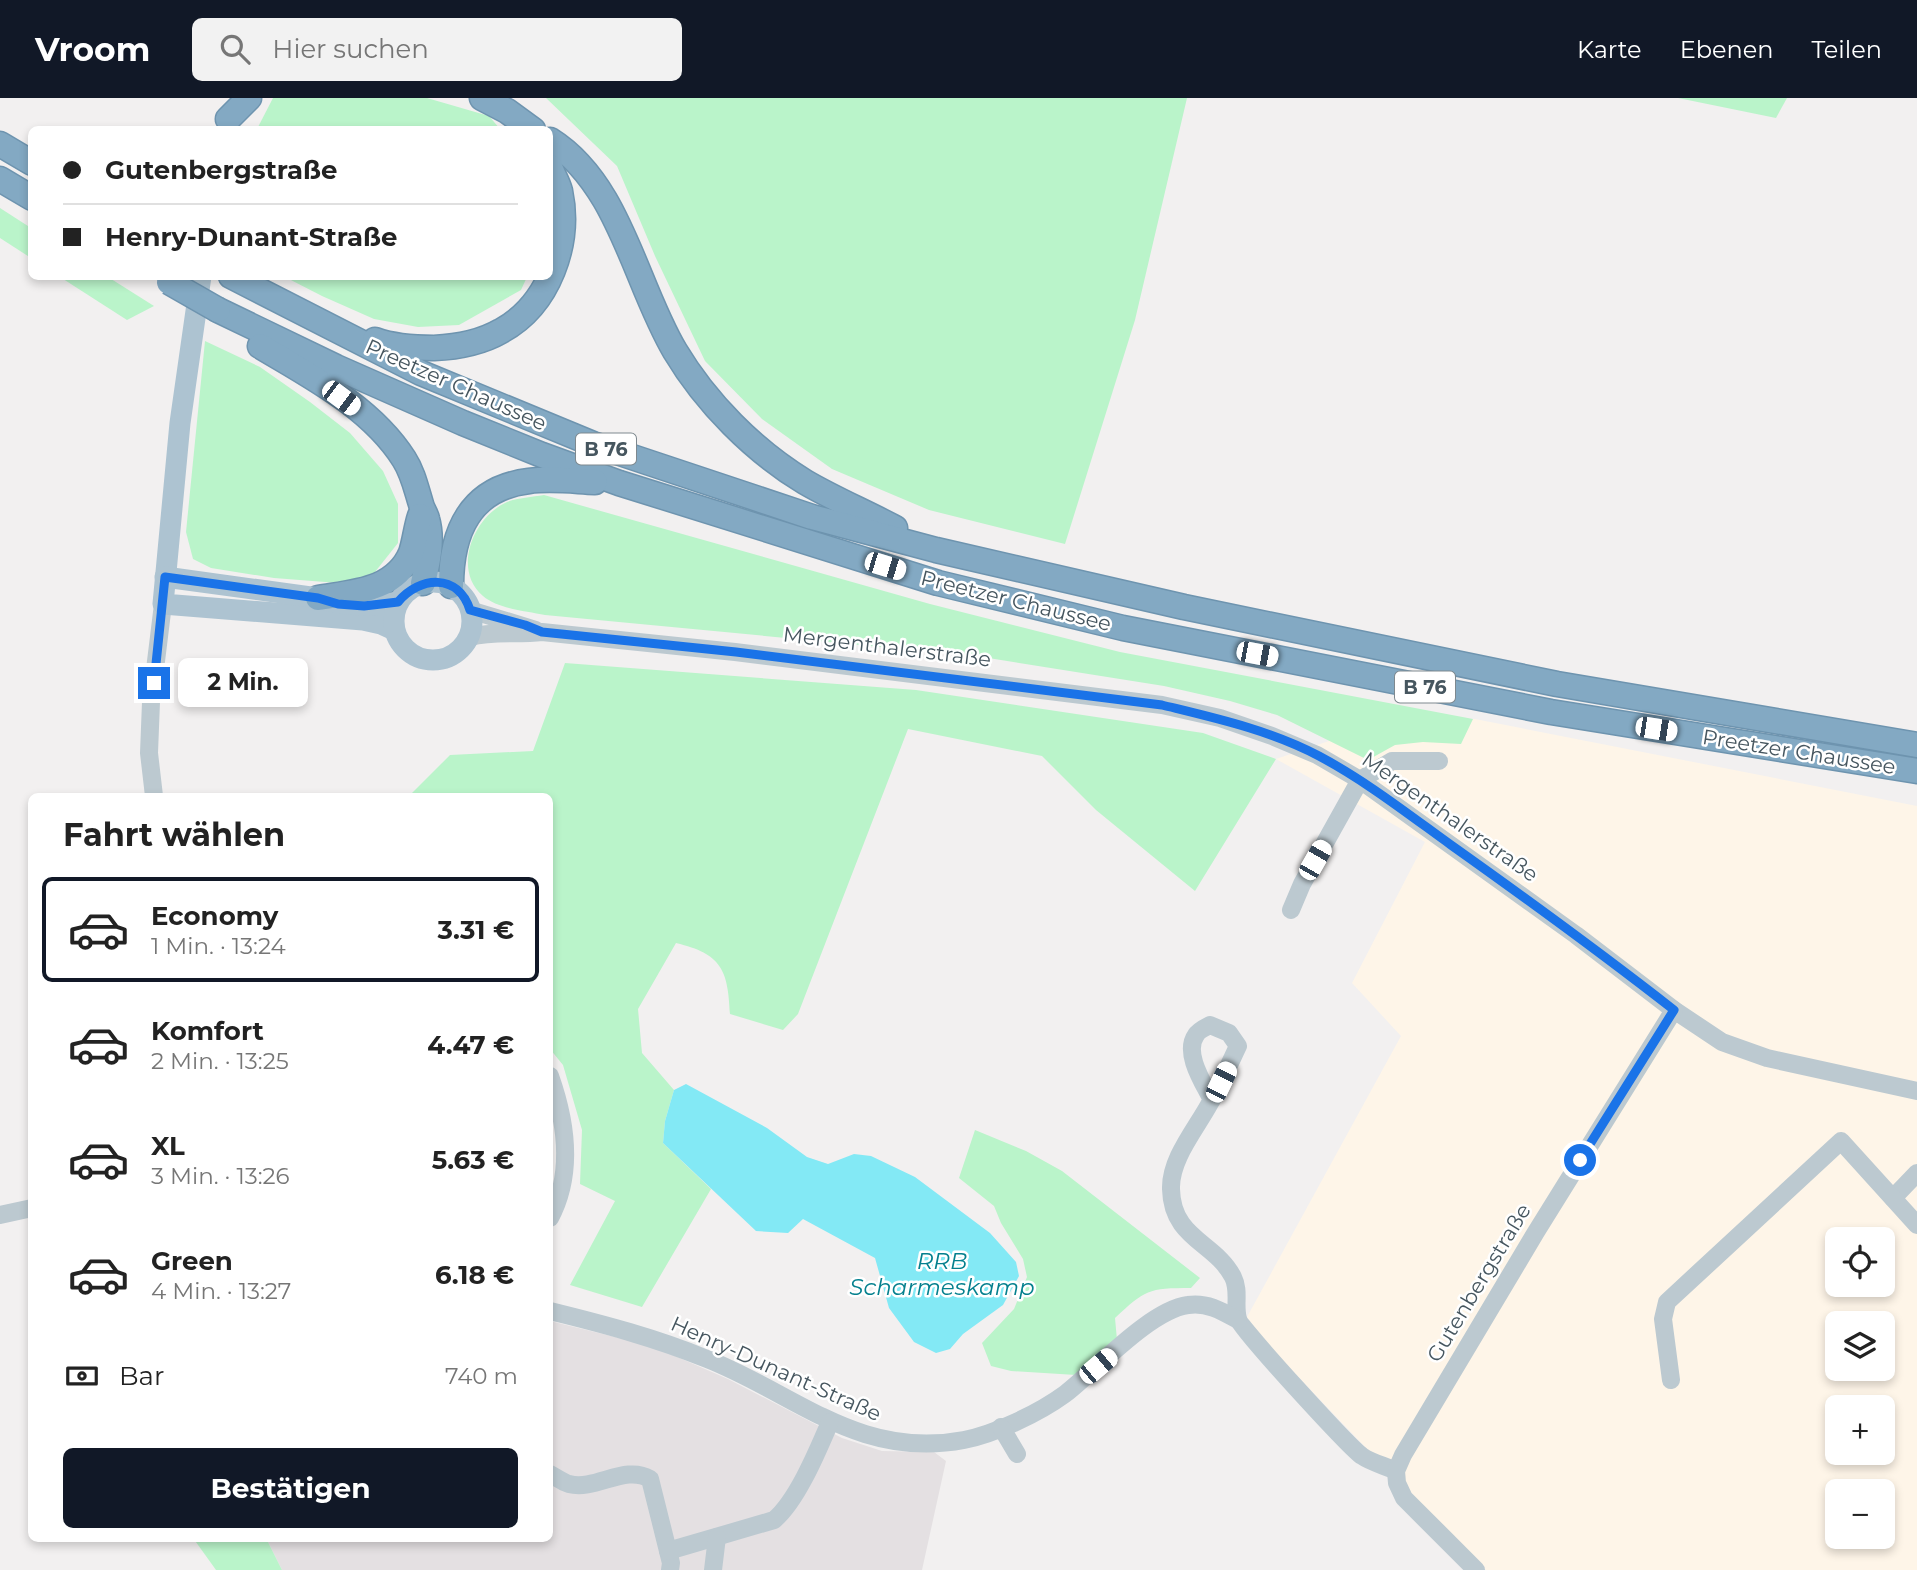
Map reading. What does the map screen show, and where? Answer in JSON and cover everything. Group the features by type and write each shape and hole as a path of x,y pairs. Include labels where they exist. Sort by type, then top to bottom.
{"highway":[{"path":"228,115 249,98"},
{"path":"482,98 508,111 527,126"},
{"name":"B 76","path":"553,142 564,149 587,173 603,198 620,228 675,351 727,418 773,460 802,480 936,550"},
{"path":"0,144 28,161"},
{"name":"B 76","path":"553,174 563,209 561,241 553,268"},
{"path":"0,179 28,196"},
{"name":"Preetzer Chaussee","path":"167,280 218,310 336,368 463,423 620,483 938,583 1123,628 1551,712 1917,771"},
{"name":"Preetzer Chaussee","path":"239,280 421,373 593,444 812,517 936,550 1184,607 1557,684 1917,746"},
{"name":"B 76","path":"292,307 385,344 444,348 474,342 501,331 522,316 548,280"},
{"name":"B 76","path":"218,310 233,330 323,384 359,411 390,441 403,458 415,480 427,517 430,542 422,583"},
{"name":"B 76","path":"451,586 457,533 469,513 482,499 496,490 531,481 620,483"},
{"name":"B 76","path":"318,598 379,587 389,580 412,551 422,508"}],"main road":[{"path":"200,280 180,423 163,604 363,620 394,630"},
{"path":"165,577 318,598 338,604 364,606 398,602"},
{"path":"437,582 451,586 461,594 470,610 470,638 455,654 443,659 431,661 418,658 399,642 394,630 393,620 398,602 408,590 422,583 437,582"}],"street":[{"path":"154,793 149,753 151,702 163,604"},
{"name":"Mergenthalerstraße","path":"470,610 542,632"},
{"name":"Mergenthalerstraße","path":"470,638 488,634 522,635 542,632 736,652 1162,705 1220,718 1317,755 1360,780 1576,935 1674,1010 1722,1042 1767,1058 1917,1091"},
{"path":"1291,910 1302,884 1360,780 1392,761 1439,761"},
{"name":"Gutenbergstraße","path":"1396,1471 1408,1446 1511,1272 1674,1010"},
{"path":"553,1086 562,1116 565,1155 562,1185 553,1210"},
{"path":"1212,1100 1175,1166 1171,1187 1173,1212 1192,1237 1233,1276 1238,1293 1238,1320 1264,1353 1362,1456 1396,1471 1397,1483 1404,1498 1476,1570"},
{"path":"1671,1380 1663,1319 1667,1303 1841,1142 1917,1225"},
{"path":"1893,1198 1917,1173"},
{"path":"0,1214 28,1209"},
{"name":"Henry-Dunant-Straße","path":"553,1312 634,1333 708,1359 750,1378 830,1422 862,1435 912,1443 966,1440 1028,1416 1063,1396 1151,1322 1171,1310 1197,1304 1214,1307 1238,1320"},
{"path":"668,1551 774,1520 783,1512 816,1454 830,1422"},
{"path":"1001,1427 1017,1454"},
{"path":"553,1476 570,1484 633,1475 650,1479 671,1563 670,1570"},
{"path":"713,1570 717,1537"}],"shaded area":[{"path":"1475,719 1917,806 1917,1570 1486,1570 1267,1344 1247,1317 1401,1036 1352,983 1425,842 1276,759 1373,726"},
{"path":"553,1322 652,1346 728,1379 842,1438 882,1451 934,1452 946,1461 922,1570 282,1570 268,1542 553,1542"}],"green space":[{"path":"273,98 427,98 489,116 497,126 259,126"},
{"path":"546,98 1187,98 1135,320 1065,544 929,510 832,469 762,419 705,361 655,256 617,166"},
{"path":"1678,98 1787,98 1776,118"},
{"path":"0,208 28,226 28,256 0,238"},
{"path":"65,280 113,280 154,306 127,320"},
{"path":"291,280 525,280 521,290 459,325 418,327 374,319"},
{"path":"205,341 260,367 310,402 350,433 383,471 398,504 398,543 371,577 338,583 274,578 211,568 193,559 186,532"},
{"path":"544,495 930,604 1120,652 1473,719 1461,744 1423,742 1395,745 1368,760 1277,715 1164,686 976,656 545,615 496,604 483,596 474,585 469,572 468,559 476,531 495,509 507,502"},
{"path":"565,663 916,690 1203,733 1276,759 1195,891 1096,810 1042,756 908,729 798,1014 783,1030 730,1014 727,986 720,966 704,953 676,943 638,1009 642,1053 674,1090 665,1121 663,1143 711,1189 642,1307 570,1285 615,1201 580,1184 582,1130 563,1065 553,1053 553,793 412,793 450,755 533,751"},
{"path":"975,1130 1026,1151 1062,1171 1200,1278 1191,1288 1156,1290 1133,1302 1115,1318 1117,1340 1076,1375 1011,1371 991,1366 982,1343 1014,1309 1027,1277 1023,1259 994,1206 959,1178"},
{"path":"196,1542 268,1542 282,1570 216,1570"}],"water":[{"name":"RRB Scharmeskamp","path":"686,1084 767,1128 807,1157 828,1164 854,1154 871,1156 915,1177 990,1233 1016,1262 1019,1276 1003,1305 963,1334 950,1349 936,1353 914,1342 889,1308 875,1258 803,1219 788,1233 756,1231 663,1143 665,1121 674,1090"}],"route":[{"path":"154,683 165,577 364,606 398,602 408,590 422,583 437,582 451,586 461,594 470,610 542,632 974,680 1162,705 1220,718 1317,755 1360,780 1576,935 1674,1010 1580,1160"}]}
